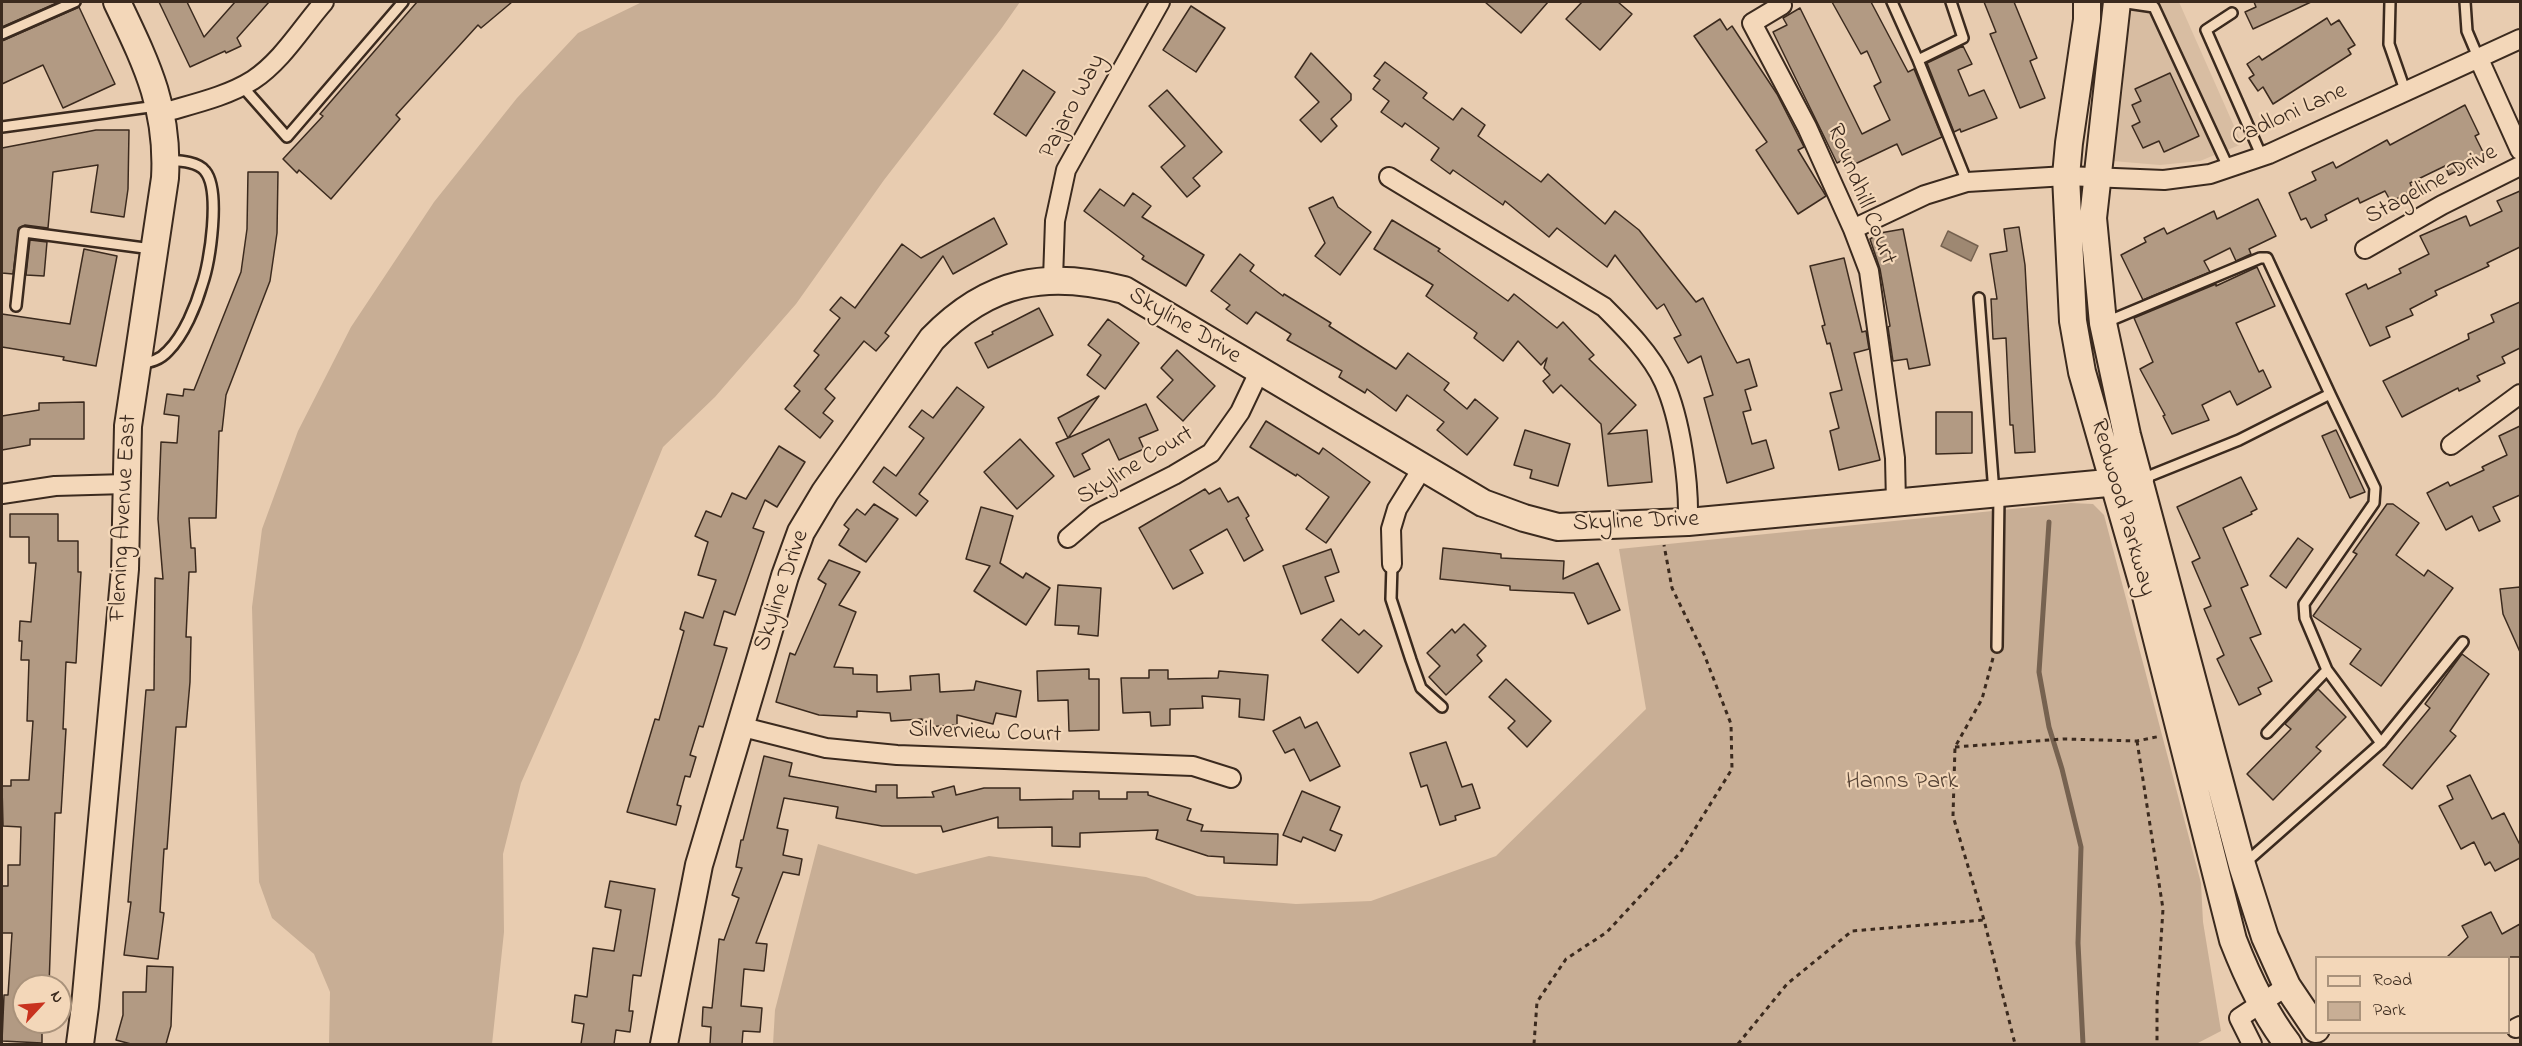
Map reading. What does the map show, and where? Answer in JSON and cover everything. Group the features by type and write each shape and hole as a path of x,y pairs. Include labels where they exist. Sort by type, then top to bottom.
{"street":[{"name":"Fleming Avenue East","path":"80,1044 125,569 128,426 166,160 161,109 140,49 117,2"},
{"path":"161,109 242,86 255,79 277,60 324,2"},
{"name":"Pajaro Way","path":"1053,279 1055,221 1066,170 1160,2"},
{"name":"Redwood Parkway","path":"2087,2 2087,20 2066,176 2073,321 2082,372 2145,592 2233,940 2245,971 2288,1044"},
{"name":"Redwood Parkway","path":"2117,2 2093,218 2103,323 2127,435 2242,866 2265,938 2287,986 2315,1027"},
{"name":"Roundhill Court","path":"1782,5 1752,23 1807,127 1853,229 1869,271 1895,458 1896,503"},
{"name":"Cadloni Lane","path":"1853,229 1925,195 1967,182 2066,176 2164,180 2229,169 2262,157 2520,39"},
{"path":"2478,57 2520,150"},
{"name":"Stageline Drive","path":"2365,249 2442,205 2520,166"},
{"path":"1389,177 1604,308 1624,327 1664,382 1679,433 1686,471 1688,522"},
{"name":"Skyline Drive","path":"664,1044 699,865 739,726 785,576 801,532 825,492 925,348 954,316 977,301 1024,284 1053,279 1093,282 1124,290 1148,302 1259,372 1483,503 1524,518 1558,526 1688,522 2140,480"},
{"name":"Skyline Court","path":"1068,538 1095,515 1174,475 1211,453 1240,411 1259,372"},
{"path":"2451,445 2520,394"},
{"path":"1392,564 1391,529 1397,509 1423,468"},
{"path":"2,494 55,486 126,484"},
{"name":"Silverview Court","path":"739,726 826,748 908,756 1193,766 1231,778"},
{"path":"2252,1044 2239,1018 2287,986"}],"lane":[{"path":"2,34 75,2"},
{"path":"242,86 287,137 403,2"},
{"path":"1892,2 1967,182"},
{"path":"1918,60 1964,38 1950,2"},
{"path":"2117,2 2154,7 2229,169"},
{"path":"2390,2 2389,44 2405,90"},
{"path":"2465,2 2467,31 2478,57"},
{"path":"2232,13 2206,30 2262,157"},
{"path":"2,127 161,109"},
{"path":"137,364 155,361 168,351 185,325 203,284 212,231 211,180 204,169 190,163 166,160"},
{"path":"16,306 24,232 154,250"},
{"path":"2103,323 2260,258 2267,258 2375,489 2374,503 2304,604 2304,618 2327,670 2381,744"},
{"path":"1979,298 1997,495 1997,646"},
{"path":"2140,480 2238,440 2330,394"},
{"path":"1392,564 1391,599 1411,660 1421,687 1442,707"},
{"path":"2242,866 2381,744 2463,642"},
{"path":"2267,734 2327,670"}],"path":[{"path":"1534,1044 1537,1002 1566,959 1607,932 1680,853 1732,769 1731,724 1704,654 1672,588 1660,523"},
{"path":"1997,646 1982,699 1955,747 1953,816 1984,920 2015,1044"},
{"path":"1955,747 2063,739 2137,741 2163,909 2157,1002 2157,1044"},
{"path":"1738,1044 1787,984 1852,931 1984,920"}],"shaded area":[{"path":"2130,2 2179,2 2242,144 2200,161 2160,165 2113,161 2123,89"},
{"path":"1948,231 1978,246 1971,261 1941,246"}],"green space":[{"path":"642,2 1020,2 884,180 796,304 715,397 663,447 580,650 521,783 503,854 504,932 492,1044 329,1044 330,992 314,954 272,918 259,882 252,607 262,529 298,431 351,327 434,202 517,98 578,33"},
{"name":"Hanns Park","path":"2071,503 2093,504 2104,515 2201,883 2203,922 2221,1031 2196,1044 773,1044 775,1010 818,844 916,874 989,856 1146,877 1197,896 1296,904 1371,901 1496,856 1646,709 1619,549"}],"building":[{"path":"2,2 59,2 2,27"},
{"path":"159,2 187,2 204,37 235,2 269,2 237,38 241,46 190,67"},
{"path":"417,2 512,2 481,28 478,25 396,115 400,119 331,199 283,159 323,116 320,114"},
{"path":"1485,2 1548,2 1521,33"},
{"path":"1582,2 1618,2 1632,14 1600,50 1566,19"},
{"path":"1832,2 1871,2 1908,72 1914,69 1942,137 1902,155 1897,144 1855,164 1851,156 1837,163 1773,32 1787,25 1783,18 1800,8 1862,134 1890,120 1874,86 1881,82 1867,51 1861,54"},
{"path":"1984,2 2014,2 2037,58 2030,61 2045,98 2020,108 1990,34 1996,32"},
{"path":"2254,2 2311,2 2253,29 2245,12 2256,7"},
{"path":"1191,6 1225,28 1196,72 1163,50"},
{"path":"79,7 115,84 63,108 43,65 2,84 2,41"},
{"path":"2327,18 2331,25 2339,20 2355,45 2348,49 2351,54 2273,104 2263,87 2258,91 2249,78 2254,75 2247,64 2259,56 2262,60"},
{"path":"1720,19 1727,30 1732,26 1777,94 1804,147 1798,150 1826,196 1798,214 1756,150 1767,142 1694,36"},
{"path":"1963,46 1972,64 1958,70 1969,96 1984,90 1997,118 1961,132 1960,129 1954,132 1927,63"},
{"path":"1311,53 1351,94 1351,100 1331,119 1337,126 1321,142 1300,120 1319,102 1295,77"},
{"path":"1385,62 1427,93 1423,98 1453,120 1462,108 1485,125 1478,136 1541,182 1548,174 1605,224 1615,211 1639,230 1696,302 1703,298 1737,363 1749,359 1757,386 1745,390 1751,410 1743,412 1752,444 1766,440 1774,468 1727,483 1704,398 1713,395 1701,356 1688,363 1674,338 1681,335 1664,304 1657,309 1615,255 1607,267 1557,228 1549,237 1505,201 1503,205 1453,170 1450,174 1431,160 1439,148 1405,123 1402,127 1381,112 1389,101 1373,89 1380,80 1374,76"},
{"path":"1023,70 1055,92 1026,136 994,114"},
{"path":"2170,73 2199,136 2164,152 2159,141 2143,148 2132,126 2140,122 2132,105 2141,101 2135,89"},
{"path":"1167,90 1222,152 1193,178 1200,186 1187,197 1161,167 1185,146 1149,106"},
{"path":"2465,105 2479,134 2475,136 2485,156 2449,175 2445,166 2410,183 2413,190 2391,202 2385,191 2360,203 2358,198 2325,215 2327,220 2311,228 2306,218 2301,220 2289,193 2316,180 2312,172 2333,162 2336,168 2387,140 2390,145"},
{"path":"96,130 129,130 128,189 124,217 91,212 98,165 53,172 48,228 25,225 19,228 13,274 2,273 2,148"},
{"path":"248,172 278,172 277,233 270,281 226,395 222,431 219,431 216,518 189,518 191,548 195,548 196,572 189,572 186,637 191,637 190,682 186,727 176,727 167,849 164,849 160,912 164,913 158,959 124,955 131,902 128,902 146,690 154,690 155,578 163,579 158,519 161,442 177,443 179,416 164,414 167,394 183,396 184,389 194,390 241,272 247,229"},
{"path":"1100,189 1124,206 1133,193 1151,206 1142,217 1204,255 1186,286 1142,259 1144,256 1084,211"},
{"path":"2520,191 2520,247 2487,263 2489,266 2435,291 2437,295 2410,309 2413,315 2386,327 2390,337 2370,346 2346,294 2366,284 2368,289 2401,273 2399,269 2429,254 2420,236 2466,216 2470,226 2502,211 2497,201"},
{"path":"1333,197 1338,207 1371,232 1340,275 1315,256 1325,243 1309,208"},
{"path":"2258,199 2276,236 2249,249 2251,254 2236,261 2230,248 2204,261 2210,272 2143,300 2121,255 2146,242 2144,238 2164,228 2167,234 2214,211 2217,219"},
{"path":"994,218 1007,244 953,274 943,256 885,333 889,336 876,351 864,341 825,389 835,398 823,413 833,421 820,438 785,409 800,391 794,386 819,355 814,351 840,318 830,310 841,297 855,308 902,244 921,258"},
{"path":"1392,220 1440,249 1438,251 1508,301 1514,294 1557,328 1563,322 1594,355 1589,359 1636,405 1608,434 1647,430 1652,482 1608,486 1601,424 1561,385 1553,393 1543,381 1550,375 1544,368 1547,358 1541,365 1518,341 1503,361 1474,338 1477,333 1426,296 1433,285 1374,249"},
{"path":"2019,227 2025,265 2035,452 2015,453 2013,425 2010,425 2006,338 1993,339 1991,299 1997,299 1990,254 2007,251 2004,229"},
{"path":"1903,229 1930,365 1909,369 1907,359 1893,361 1888,327 1890,326 1880,269 1870,239 1880,233"},
{"path":"30,240 47,242 44,276 26,275"},
{"path":"84,249 117,256 96,366 63,360 64,357 2,347 2,314 70,324"},
{"path":"1240,254 1254,265 1250,271 1283,296 1284,294 1331,323 1329,326 1396,369 1408,353 1449,383 1444,390 1467,409 1475,399 1498,418 1467,455 1437,430 1444,422 1407,395 1396,411 1367,389 1365,393 1339,377 1342,371 1287,340 1291,334 1256,312 1247,324 1226,309 1230,305 1211,291"},
{"path":"1844,258 1862,332 1866,331 1869,349 1854,353 1880,460 1839,470 1830,431 1839,428 1830,393 1842,390 1830,343 1827,344 1822,326 1825,325 1810,266"},
{"path":"2257,267 2275,306 2236,323 2259,372 2263,370 2271,387 2237,405 2230,391 2202,405 2209,420 2172,434 2163,416 2165,415 2140,369 2153,362 2134,318 2216,284 2216,286"},
{"path":"2520,302 2520,348 2502,357 2505,363 2477,376 2480,381 2459,391 2458,388 2402,417 2383,381 2469,339 2468,334 2494,322 2491,315"},
{"path":"1039,308 1053,335 988,368 975,343"},
{"path":"1108,319 1139,343 1105,389 1087,375 1101,355 1088,345"},
{"path":"1177,350 1215,386 1183,421 1157,397 1173,380 1161,368"},
{"path":"957,387 984,407 919,494 928,501 916,516 873,482 884,467 896,476 924,438 909,427 922,410 933,418"},
{"path":"1099,396 1068,438 1058,418"},
{"path":"84,402 84,439 30,439 30,445 2,450 2,416 39,410 39,403"},
{"path":"1146,404 1158,430 1139,438 1144,449 1119,460 1109,439 1082,454 1090,469 1074,477 1056,443"},
{"path":"1936,412 1972,412 1972,453 1936,454"},
{"path":"1266,421 1319,454 1323,448 1370,482 1326,543 1306,529 1329,497 1297,474 1296,476 1250,447"},
{"path":"2520,426 2520,495 2493,507 2500,521 2479,531 2472,516 2446,530 2427,493 2448,482 2450,486 2484,470 2482,467 2507,455 2499,436"},
{"path":"1525,430 1570,444 1558,486 1530,478 1532,470 1514,465"},
{"path":"2336,430 2365,492 2350,498 2322,436"},
{"path":"1020,439 1054,476 1017,509 984,472"},
{"path":"779,446 805,462 777,507 765,500 753,528 764,532 735,615 724,611 714,645 727,648 703,727 699,726 690,755 696,757 690,777 685,776 677,805 681,806 676,825 627,812 655,719 659,720 684,631 680,629 685,612 703,618 716,580 698,575 708,542 695,536 706,511 721,517 732,493 746,499"},
{"path":"2241,477 2257,509 2251,512 2252,514 2223,528 2248,585 2241,588 2261,634 2250,638 2272,681 2258,688 2261,694 2239,705 2217,659 2224,655 2204,609 2211,606 2192,562 2200,558 2177,507"},
{"path":"1220,488 1228,502 1238,497 1249,516 1246,518 1263,550 1244,561 1227,529 1190,550 1203,573 1173,589 1139,528 1205,489 1209,494"},
{"path":"874,504 898,519 866,562 839,545 849,529 844,525 857,509 865,515"},
{"path":"2387,504 2393,504 2419,523 2396,555 2424,576 2428,570 2453,588 2381,686 2350,664 2361,649 2313,616 2357,554 2353,552"},
{"path":"981,507 1013,516 1000,563 1023,578 1026,573 1050,588 1026,625 974,591 990,566 966,559"},
{"path":"10,514 58,514 58,541 78,541 78,572 81,572 76,663 66,662 63,729 66,729 61,813 55,813 49,974 12,974 12,1034 42,1034 42,1043 2,1041 4,995 8,995 12,933 2,933 2,886 8,886 8,865 20,865 21,827 3,826 2,786 11,786 11,780 29,780 33,721 27,721 29,660 21,660 22,641 19,641 20,621 31,622 36,563 29,563 29,537 10,537"},
{"path":"2298,538 2313,549 2286,588 2270,576"},
{"path":"1443,548 1501,554 1501,558 1564,561 1563,579 1598,563 1620,610 1588,624 1574,593 1510,590 1510,586 1440,579"},
{"path":"1331,549 1339,572 1325,577 1334,601 1301,614 1283,566"},
{"path":"829,560 860,572 839,605 856,612 834,667 853,668 853,674 877,675 877,692 911,690 910,676 939,674 940,692 974,690 976,681 1021,691 1016,717 996,713 993,724 957,715 957,725 923,727 922,719 891,721 890,713 857,711 857,717 819,715 776,702 790,653 795,655 826,584 818,579"},
{"path":"1058,585 1101,588 1098,636 1078,634 1079,626 1055,625"},
{"path":"2520,587 2520,652 2503,614 2500,589"},
{"path":"1341,619 1359,635 1364,630 1382,646 1358,673 1322,640"},
{"path":"1464,624 1486,646 1477,655 1482,661 1446,695 1429,677 1440,666 1427,653 1452,629 1455,633"},
{"path":"2462,654 2489,674 2450,731 2456,736 2412,789 2383,765 2430,708 2425,704"},
{"path":"1089,669 1089,679 1099,679 1099,730 1069,731 1068,700 1038,701 1037,671"},
{"path":"1149,670 1168,670 1168,679 1218,678 1219,671 1268,675 1264,720 1239,717 1240,699 1202,696 1203,708 1170,709 1170,725 1151,726 1150,712 1123,713 1121,678 1149,678"},
{"path":"1506,679 1551,721 1527,747 1508,728 1515,721 1489,697"},
{"path":"2318,689 2346,717 2316,747 2321,751 2273,800 2247,774 2291,729 2285,724"},
{"path":"1300,717 1305,728 1317,722 1340,766 1310,781 1294,749 1285,753 1273,731"},
{"path":"1446,742 1462,787 1472,784 1480,808 1455,816 1456,820 1440,825 1427,785 1421,787 1410,753"},
{"path":"764,756 792,763 789,776 876,792 876,785 897,785 897,798 934,797 932,792 954,786 956,795 984,788 1020,788 1020,800 1073,799 1073,791 1099,791 1099,799 1127,799 1127,792 1148,792 1148,795 1191,809 1187,820 1203,825 1201,831 1278,834 1277,865 1224,863 1224,857 1208,856 1156,839 1158,830 1080,833 1080,847 1052,846 1052,827 998,828 998,817 943,832 941,826 882,826 836,818 838,807 784,798 777,828 788,830 783,855 802,859 799,875 783,872 756,943 767,944 764,971 744,969 741,1006 762,1008 760,1032 743,1031 742,1044 710,1044 711,1027 702,1026 703,1007 712,1008 719,939 724,940 739,898 732,895 742,868 736,867"},
{"path":"2470,775 2492,819 2504,813 2520,845 2520,858 2495,871 2490,862 2485,865 2474,842 2461,849 2439,806 2453,799 2447,786"},
{"path":"1302,791 1340,807 1330,830 1342,835 1335,851 1303,837 1301,842 1283,835"},
{"path":"610,881 655,889 641,976 633,975 629,1011 633,1011 630,1032 616,1030 614,1044 581,1044 584,1024 572,1022 575,995 587,997 593,948 614,951 621,910 605,907"},
{"path":"2491,912 2502,934 2520,924 2520,957 2448,956 2468,937 2462,926"},
{"path":"147,966 173,967 171,1026 166,1044 131,1044 116,1040 123,1015 123,992 146,992"}],"waterway":[{"path":"2049,522 2039,672 2049,727 2081,847 2078,943 2083,1044"}]}
